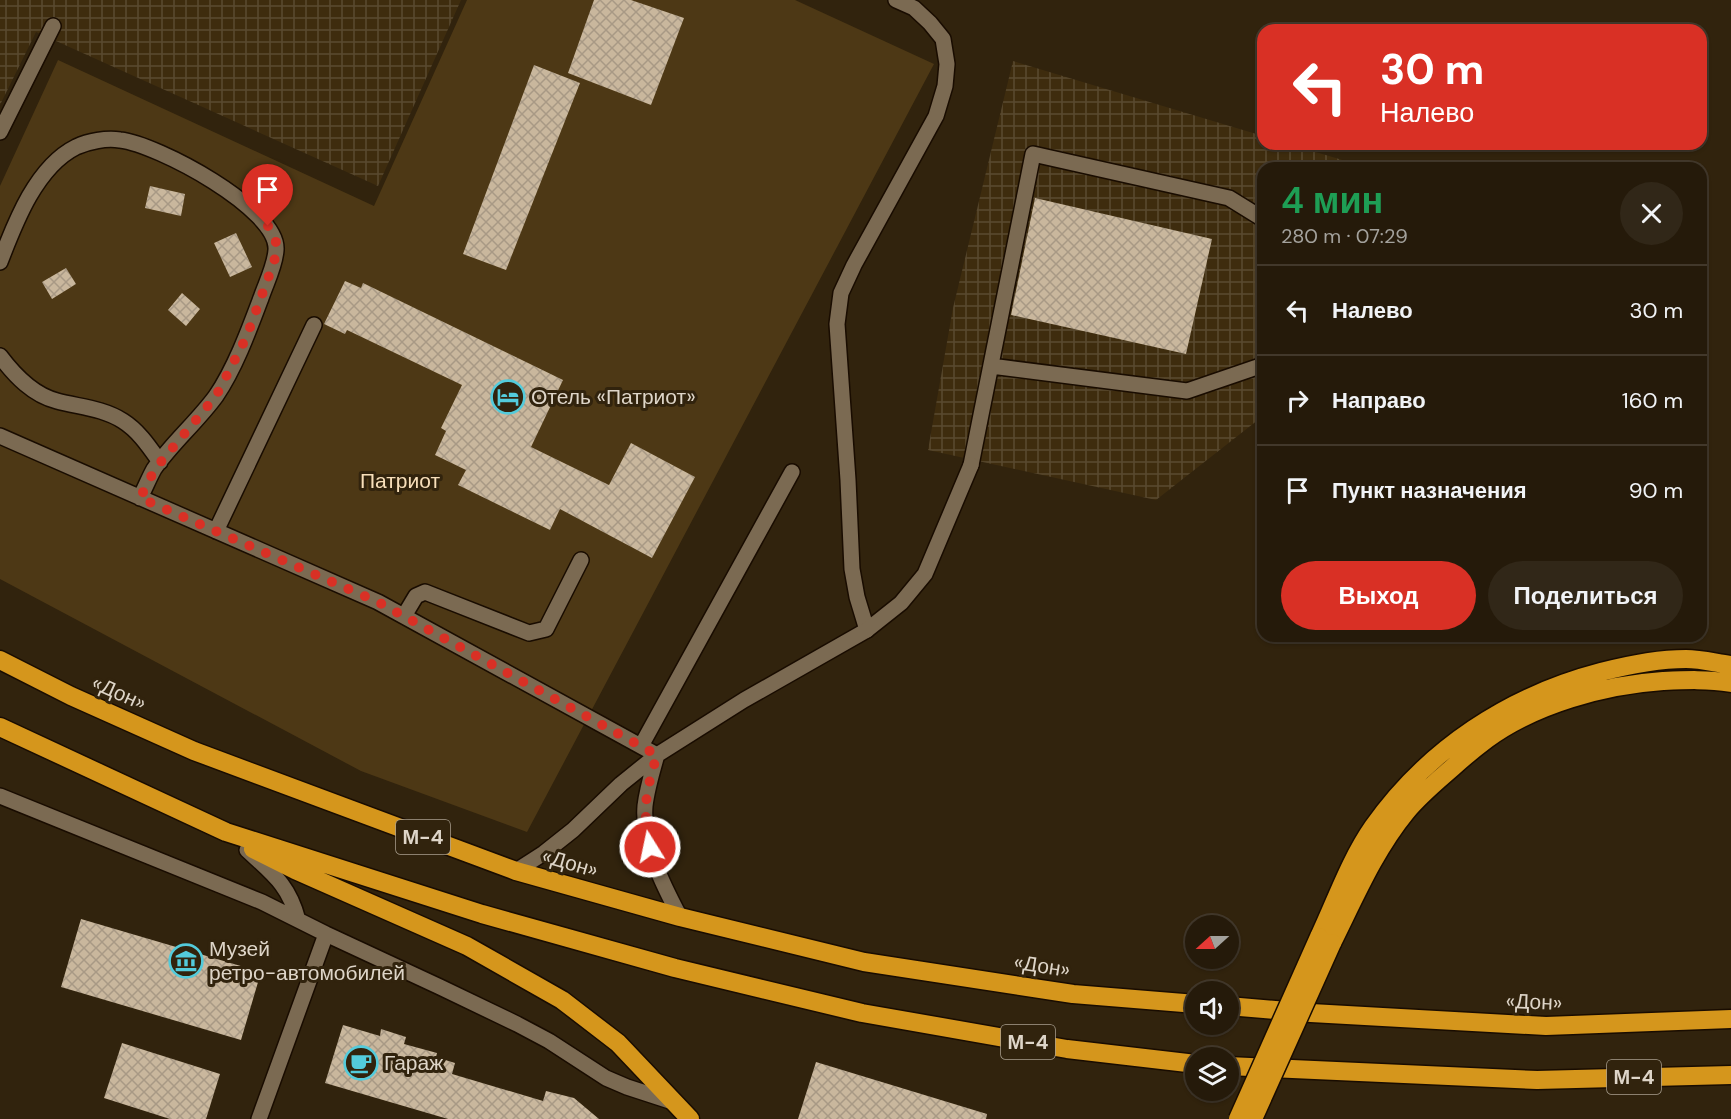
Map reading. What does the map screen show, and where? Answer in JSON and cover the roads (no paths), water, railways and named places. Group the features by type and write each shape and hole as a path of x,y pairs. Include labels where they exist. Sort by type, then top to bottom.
{"highway":[{"path":"1253,1119 1326,940 1355,858 1391,803 1419,772 1454,741 1509,706 1577,678 1628,664 1686,659 1731,665"},
{"name":"«Дон»","path":"0,660 72,696 194,751 516,871 680,917 864,962 1073,994 1185,1003"},
{"path":"1238,1119 1326,940 1371,864 1406,813 1435,782 1488,738 1518,721 1584,695 1634,683 1686,680 1731,683"},
{"name":"М-4","path":"0,726 226,832 482,914 675,968 862,1013 1068,1048 1185,1063"},
{"path":"226,832 295,870 467,946 552,994 618,1042 690,1119"},
{"name":"«Дон»","path":"1239,1007 1546,1026 1731,1019"},
{"name":"М-4","path":"1239,1066 1537,1080 1731,1075"}],"street":[{"path":"867,630 856,597 852,569 848,480 838,361 837,324 841,294 936,116 945,86 947,64 943,39 914,8 896,0"},
{"path":"0,132 53,26"},
{"path":"0,262 9,238 40,179 57,161 76,148 96,140 119,139 144,145 176,159 241,201 256,213 275,237 277,249 274,262 249,330 216,396 160,462 140,498"},
{"path":"516,871 573,830 621,784 657,755 744,700 867,630 901,603 925,574 971,465 1034,154 1229,198 1257,215"},
{"path":"216,531 314,325"},
{"path":"0,356 36,393 56,401 107,413 124,421 147,444 160,462"},
{"path":"991,366 1187,391 1257,367"},
{"path":"0,436 378,602 657,755"},
{"path":"641,746 792,472"},
{"path":"404,616 416,596 425,591 529,633 546,629 581,560"},
{"path":"657,755 645,807 646,825 650,847 658,870 680,917"},
{"path":"0,796 262,902 517,1024 549,1041 606,1078 676,1103"},
{"path":"226,832 278,878 288,892 298,920"},
{"path":"259,1119 326,934"}],"place":[{"name":"Отель «Патриот»","path":"508,397"},
{"name":"Музей ретро-автомобилей","path":"186,961"},
{"name":"Гараж","path":"361,1063"}],"park label":[{"name":"Патриот","path":"400,481"}]}
